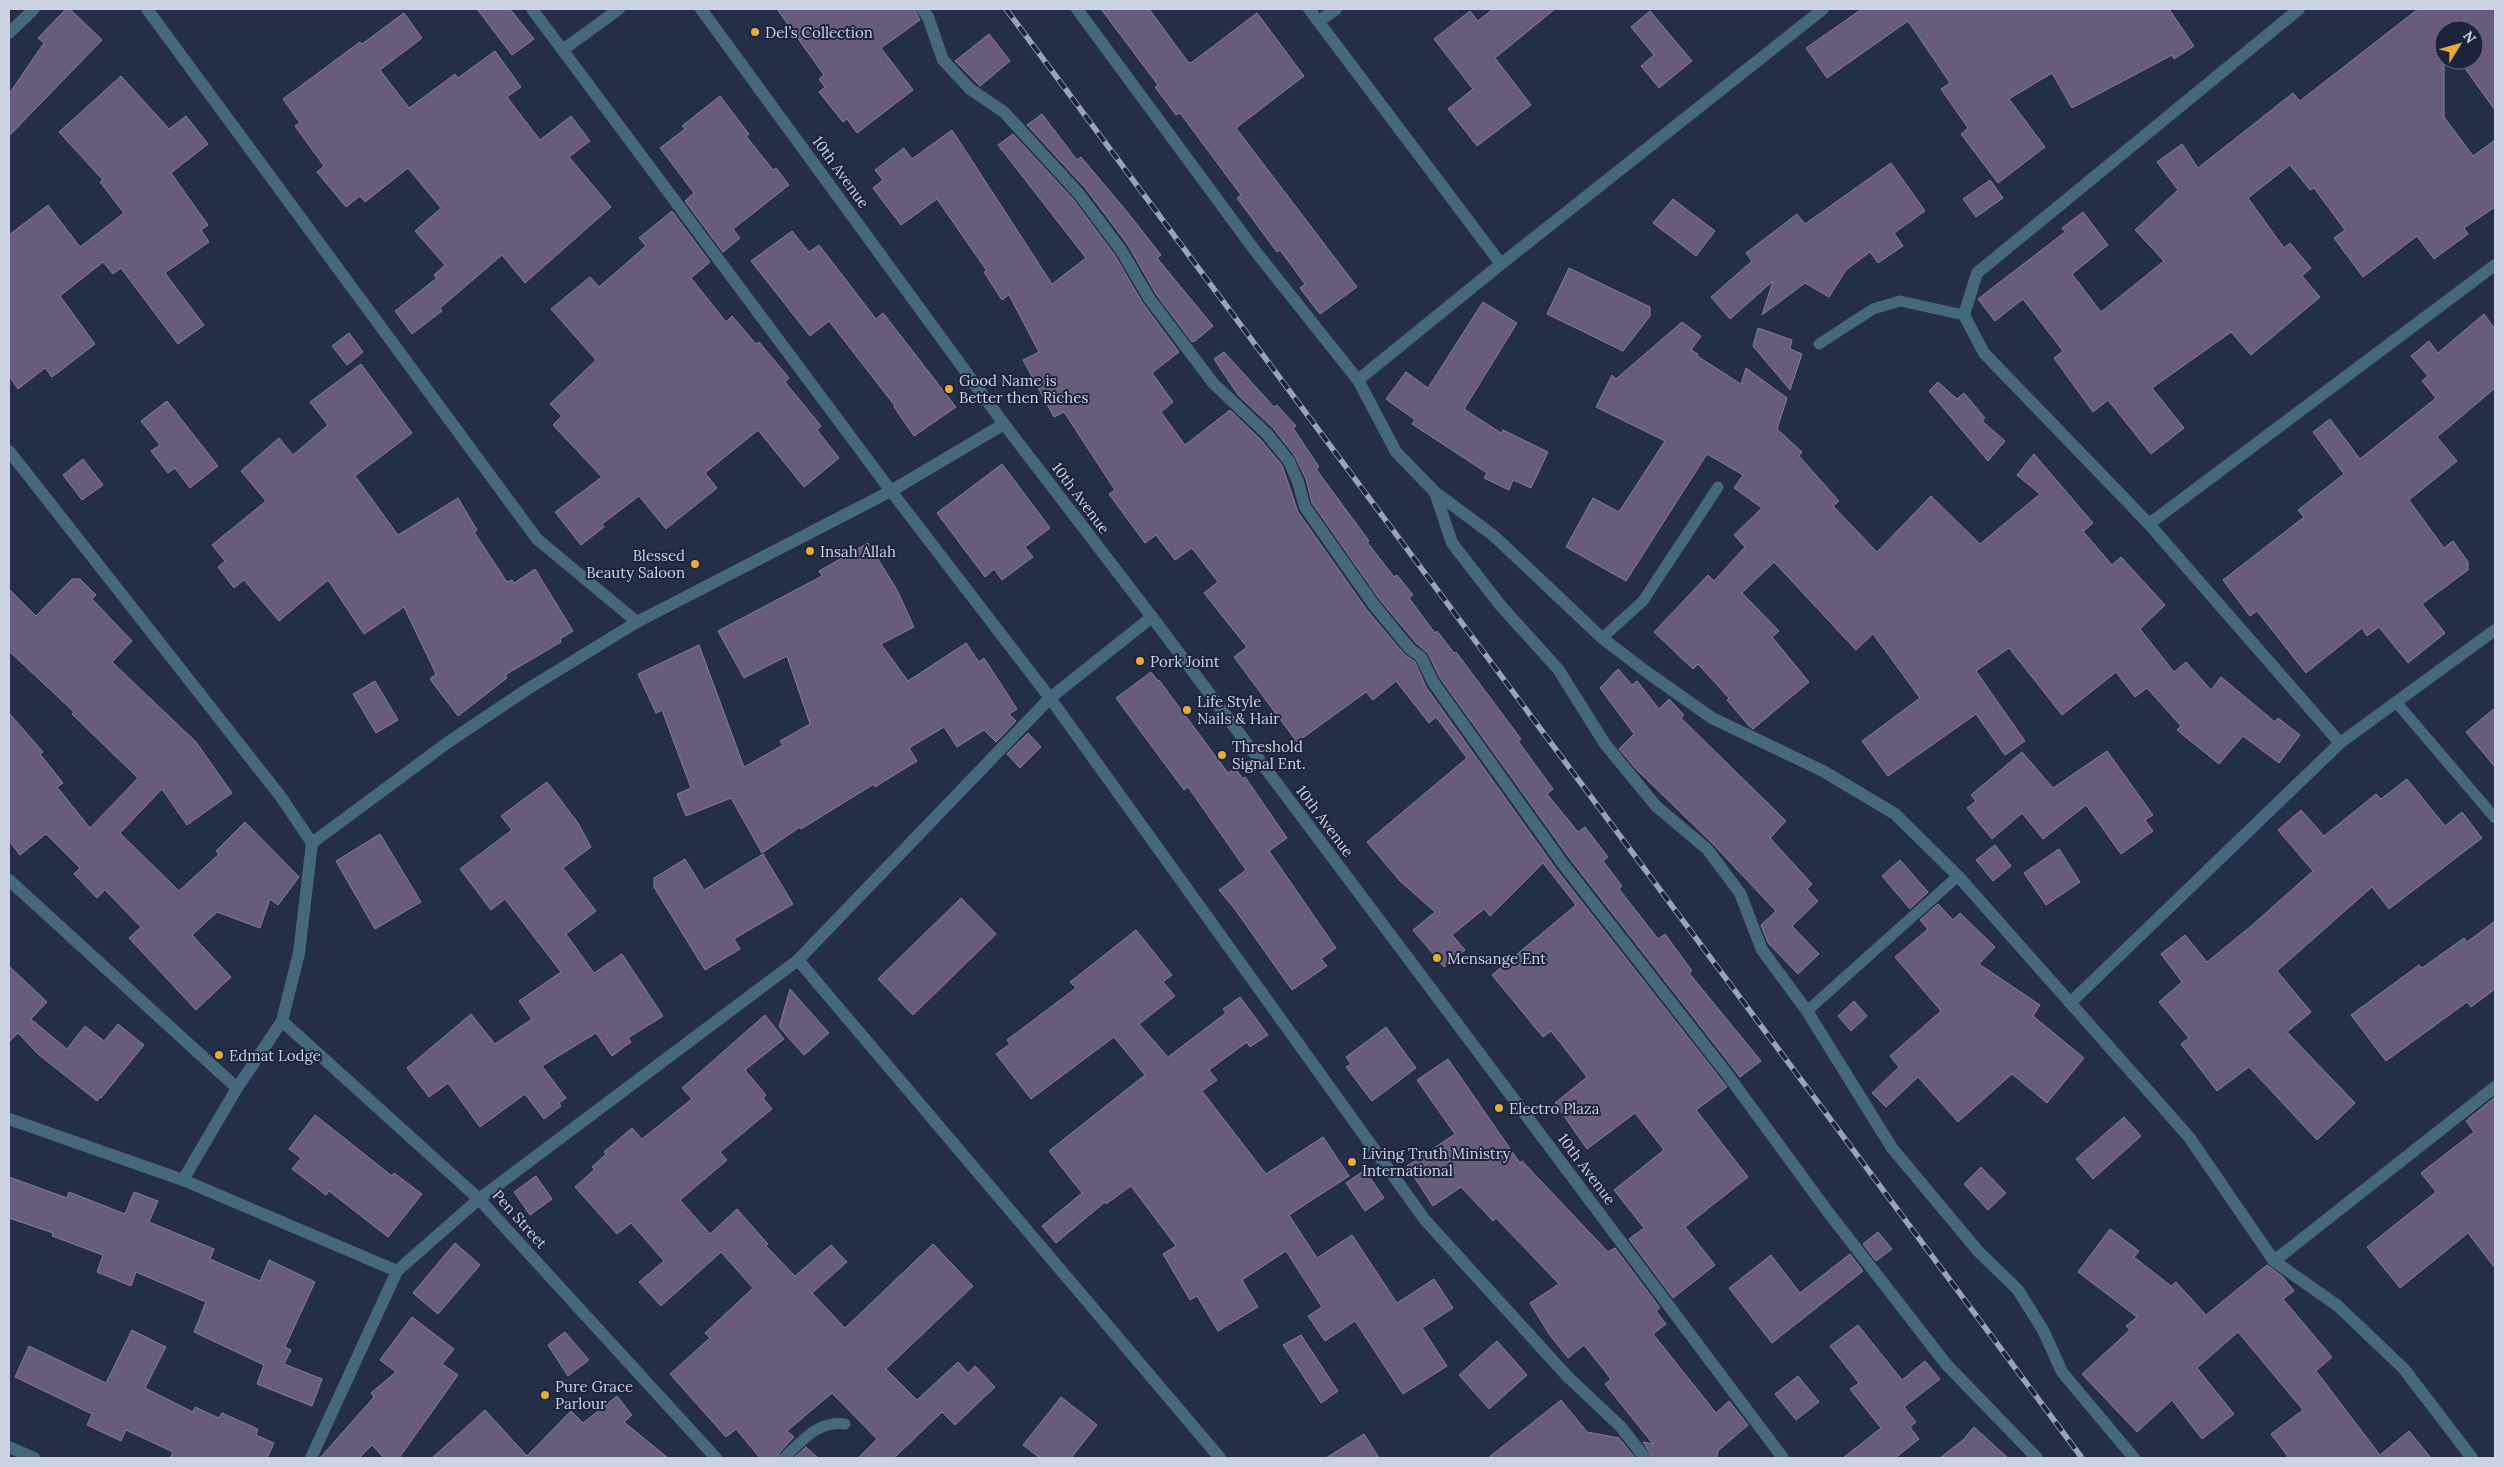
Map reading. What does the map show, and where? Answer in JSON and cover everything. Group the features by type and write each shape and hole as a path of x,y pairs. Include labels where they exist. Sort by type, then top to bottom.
{"street":[{"path":"9,33 34,9"},
{"path":"147,9 537,539 637,622"},
{"path":"532,9 564,49 891,491 1050,698 1425,1220 1568,1376 1621,1427 1645,1458"},
{"path":"564,49 619,9"},
{"name":"10th Avenue","path":"701,9 1004,424 1152,617 1783,1458"},
{"path":"922,9 928,17 944,60 970,89 1004,112 1079,194 1121,250 1148,298 1214,383 1267,434 1289,461 1298,482 1305,507 1374,605 1410,648 1421,657 1433,682 1563,864 1727,1074 1828,1212 1946,1364 2037,1458"},
{"path":"1077,9 1256,252 1358,380 1396,452 1436,492 1494,536 1602,638 1712,718 1823,770 1896,814 1958,876 2189,1137 2274,1261 2338,1306 2404,1369 2472,1458"},
{"path":"1309,9 1501,264"},
{"path":"1319,21 1336,9"},
{"path":"1358,380 1823,9"},
{"path":"2300,9 1977,273 1964,315 1984,353 2149,524 2340,743"},
{"path":"2149,524 2495,265"},
{"path":"312,843 447,743 526,690 637,622 891,491 1004,424"},
{"path":"9,451 281,797 312,843 299,953 282,1021 237,1088 182,1180"},
{"path":"1436,492 1452,543 1501,606 1558,669 1605,744 1650,798 1707,849 1740,893 1762,950 1807,1011 1892,1148 1978,1251 2018,1290 2043,1330 2062,1372 2134,1458"},
{"path":"311,1458 397,1271 480,1199 798,960 1050,698 1152,617"},
{"path":"2070,1003 2340,743 2495,630"},
{"path":"9,880 237,1088"},
{"path":"798,960 1220,1458"},
{"name":"Pen Street","path":"282,1021 480,1199 716,1458"},
{"path":"2274,1261 2495,1087"},
{"path":"9,1118 182,1180 397,1271"},
{"path":"9,1448 34,1458"}],"lane":[{"path":"1819,344 1873,309 1900,301 1964,315"},
{"path":"1602,638 1643,601 1718,487"},
{"path":"2396,702 2495,818"},
{"path":"1807,1011 1958,876"},
{"path":"784,1458 817,1428 835,1422 845,1424"}],"building":[{"path":"66,9 70,9 102,40 9,136 9,94 44,43 38,38"},
{"path":"477,9 510,9 534,39 512,55"},
{"path":"777,9 914,9 920,20 881,48 913,90 857,133 847,119 843,122 819,92 825,87 819,79 824,75"},
{"path":"1101,9 1149,9 1188,62 1191,63 1257,13 1304,76 1236,128 1357,287 1320,314 1300,288 1305,284 1280,250 1277,252 1237,198 1241,195 1180,113 1176,115 1155,87 1158,85"},
{"path":"1493,9 1555,9 1495,58 1531,105 1477,146 1448,109 1473,89 1434,39 1470,11 1478,21"},
{"path":"1862,9 2169,9 2194,46 2174,59 2172,55 2072,108 2052,73 2009,99 2045,147 1998,183 1961,134 1968,128 1941,89 1950,83 1908,21 1827,78 1806,48"},
{"path":"2418,9 2495,9 2495,110 2466,70 2484,70 2484,20 2434,20 2434,70 2444,70 2444,117 2473,156 2495,140 2495,207 2464,228 2468,234 2434,259 2417,236 2363,277 2334,238 2345,230 2314,188 2310,190 2290,165 2248,198 2284,248 2290,243 2311,268 2302,276 2320,297 2251,355 2231,332 2152,388 2184,428 2151,454 2108,400 2093,412 2054,358 2063,351 2023,299 1995,321 1978,299 2065,232 2062,228 2083,212 2108,245 2072,274 2101,312 2164,261 2135,230 2178,190 2157,162 2182,144 2198,168 2293,93 2300,101"},
{"path":"1650,11 1692,61 1659,88 1641,66 1654,55 1631,27"},
{"path":"404,13 422,38 380,70 409,108 455,74 458,78 495,51 521,87 507,97 540,140 571,116 590,141 569,157 611,207 525,283 502,255 440,308 442,311 412,334 395,311 437,278 434,275 445,265 415,231 441,208 408,168 365,202 360,196 346,207 317,172 324,166 295,126 300,123 283,99 360,42 362,44"},
{"path":"989,34 1010,61 980,86 955,61"},
{"path":"121,76 169,129 186,116 208,144 171,173 208,225 201,230 209,242 165,273 204,325 178,344 121,268 113,274 103,262 60,296 95,344 52,377 45,368 18,389 9,376 9,235 48,205 80,247 124,213 100,182 103,180 59,132"},
{"path":"720,96 749,134 746,136 773,170 776,168 789,185 733,229 740,238 723,252 685,201 694,193 660,148 685,129 682,126"},
{"path":"1042,114 1077,160 1081,157 1128,213 1161,255 1157,258 1213,326 1195,341 1192,342 1156,294 1128,245 1086,189 1027,125"},
{"path":"952,130 1052,284 1086,258 998,145 1013,134 1073,199 1114,254 1142,302 1179,352 1152,373 1173,402 1161,412 1185,445 1230,410 1261,440 1282,465 1298,512 1367,610 1404,654 1415,662 1426,687 1556,869 1727,1087 1696,1110 1748,1177 1685,1227 1715,1265 1673,1298 1629,1239 1644,1228 1614,1190 1664,1150 1635,1113 1587,1149 1555,1103 1587,1077 1551,1031 1543,1037 1492,975 1576,905 1543,863 1490,916 1484,909 1452,935 1465,950 1444,967 1413,930 1435,912 1400,881 1367,842 1467,758 1436,717 1429,723 1396,681 1373,700 1366,692 1297,742 1234,657 1247,647 1204,593 1218,582 1192,548 1175,560 1156,535 1145,543 1109,494 1115,490 1064,412 1054,417 1023,360 1039,352 1009,295 1002,300 984,272 987,271 937,199 901,225 873,188 883,180 875,170 904,148 912,159"},
{"path":"1891,163 1925,211 1894,233 1903,246 1878,263 1870,252 1846,270 1829,297 1805,283 1762,315 1773,281 1730,319 1711,297 1752,261 1746,253 1797,214 1805,224"},
{"path":"1990,180 2003,198 1976,217 1963,199"},
{"path":"1673,199 1715,231 1696,256 1653,223"},
{"path":"672,211 710,262 691,278 726,322 732,316 756,344 759,342 789,378 785,382 821,426 817,430 839,458 804,487 758,430 705,473 717,488 666,529 639,496 602,524 604,527 581,545 555,512 602,477 553,425 562,416 550,404 596,360 551,309 590,277 599,287 646,246 639,238"},
{"path":"792,231 809,252 819,245 876,319 883,313 956,407 914,436 895,406 829,321 810,336 751,261"},
{"path":"1569,268 1650,307 1650,316 1623,351 1547,314"},
{"path":"1483,302 1517,323 1464,409 1501,433 1503,430 1548,452 1531,488 1513,480 1509,490 1484,478 1487,473 1412,424 1415,420 1386,399 1406,372 1428,388"},
{"path":"2484,314 2495,329 2495,388 2437,437 2457,461 2409,500 2444,548 2453,541 2468,562 2468,570 2422,604 2445,633 2408,663 2379,627 2367,636 2362,628 2306,673 2257,611 2250,616 2223,580 2304,517 2298,510 2344,474 2313,432 2330,419 2360,459 2436,398 2422,381 2428,376 2411,356 2429,341 2438,353"},
{"path":"1682,322 1701,336 1691,350 1698,354 1697,356 1741,384 1746,368 1787,398 1777,429 1802,452 1799,456 1839,501 1833,506 1877,552 1931,496 1980,544 2040,494 2017,475 2034,454 2093,523 2084,531 2081,529 2112,565 2121,557 2165,605 2140,629 2174,672 2186,662 2211,690 2221,677 2275,722 2278,718 2300,735 2279,763 2243,736 2219,764 2177,730 2181,726 2147,688 2135,697 2116,672 2062,715 2009,648 1976,671 2025,741 2005,755 1976,714 1888,776 1862,741 1920,698 1873,634 1856,650 1774,562 1742,593 1779,631 1772,637 1809,682 1753,729 1727,700 1729,698 1698,664 1693,669 1654,632 1708,575 1714,581 1745,547 1734,535 1762,508 1734,488 1743,475 1707,454 1626,581 1566,547 1593,498 1619,512 1665,441 1596,407 1612,375 1616,379"},
{"path":"1758,328 1792,340 1790,349 1802,354 1790,390 1753,346"},
{"path":"349,333 363,352 347,365 332,346"},
{"path":"1224,352 1274,407 1277,405 1296,426 1293,428 1319,467 1316,469 1369,541 1367,542 1394,577 1397,575 1413,595 1409,598 1435,633 1437,631 1454,653 1456,652 1521,739 1518,741 1553,789 1547,794 1578,832 1585,827 1608,857 1603,861 1622,886 1619,889 1658,939 1665,934 1692,971 1689,973 1761,1061 1740,1077 1570,859 1440,678 1428,653 1416,643 1380,600 1312,503 1306,479 1295,456 1273,428 1238,395 1214,359"},
{"path":"361,364 412,433 355,476 398,535 458,498 477,530 474,532 507,582 512,580 514,583 535,569 573,631 560,639 561,642 505,675 507,678 458,716 430,679 436,674 404,607 364,634 328,580 279,621 244,580 234,588 218,567 225,561 212,545 266,501 241,471 279,438 293,455 328,425 310,402"},
{"path":"1938,382 1957,399 1964,393 1985,418 1982,421 2005,441 1988,461 1929,391"},
{"path":"167,401 218,466 190,488 175,468 168,473 151,451 160,445 141,421"},
{"path":"83,459 103,485 82,500 63,475"},
{"path":"1002,464 1050,528 1025,547 1033,557 1002,580 994,569 985,577 937,513"},
{"path":"868,543 897,590 914,627 881,644 908,681 966,643 979,662 984,658 1017,709 1009,714 1016,721 996,742 984,730 957,747 944,727 909,748 917,761 875,787 874,784 801,829 800,827 762,853 731,798 686,816 677,794 691,788 662,710 656,713 638,674 699,645 744,767 783,745 780,741 810,724 787,656 744,678 718,631 822,576 819,571"},
{"path":"72,579 80,579 96,595 92,599 132,641 112,662 196,742 232,793 187,825 162,789 120,833 179,891 219,854 216,851 245,822 299,877 278,905 270,899 260,928 217,912 192,935 231,977 196,1010 129,938 141,927 105,890 97,898 74,874 80,868 46,834 20,855 9,841 9,713 43,752 40,754 63,783 57,787 90,828 138,778 72,714 74,712 9,651 9,589 36,616"},
{"path":"1618,669 1632,685 1637,681 1659,709 1669,699 1684,715 1681,718 1786,821 1770,838 1812,884 1807,889 1818,901 1792,926 1819,954 1798,974 1768,943 1761,925 1776,911 1712,843 1637,770 1619,749 1634,734 1600,688"},
{"path":"1151,672 1159,680 1228,773 1235,768 1243,779 1245,777 1287,838 1269,851 1336,948 1321,959 1327,966 1292,990 1234,908 1219,890 1246,870 1188,787 1184,790 1116,698"},
{"path":"375,681 398,720 376,733 353,694"},
{"path":"2495,708 2495,767 2466,732"},
{"path":"1028,733 1041,747 1020,768 1007,754"},
{"path":"2107,751 2153,815 2145,820 2153,831 2121,854 2086,805 2043,839 2022,813 1992,839 1967,808 1976,801 1971,795 2022,752 2053,788"},
{"path":"2407,779 2445,826 2462,812 2482,838 2389,909 2372,887 2277,971 2311,1012 2287,1032 2355,1103 2317,1140 2249,1067 2217,1091 2181,1044 2189,1038 2159,1002 2182,982 2161,954 2185,935 2207,962 2313,871 2278,830 2301,810 2324,836 2376,794 2381,799"},
{"path":"547,782 578,823 591,847 563,868 596,911 566,934 594,973 622,954 663,1016 628,1038 631,1042 612,1056 596,1033 542,1066 566,1098 559,1103 561,1106 544,1119 525,1094 480,1127 448,1083 429,1097 407,1068 471,1014 495,1044 532,1019 519,1001 561,972 505,899 491,910 460,869 512,830 501,816"},
{"path":"380,834 421,902 375,929 336,861"},
{"path":"1995,845 2011,866 1993,881 1976,860"},
{"path":"2059,849 2080,882 2046,905 2024,873"},
{"path":"763,854 793,904 734,939 740,949 705,970 654,887 654,878 685,859 704,890"},
{"path":"1900,860 1928,892 1910,909 1882,876"},
{"path":"961,898 996,934 913,1015 878,979"},
{"path":"1938,904 1953,920 1960,913 1995,947 1979,964 2040,1005 2033,1016 2084,1058 2047,1103 2012,1074 1958,1122 1918,1077 1886,1107 1872,1093 1899,1067 1890,1056 1941,1011 1895,957 1928,929 1920,920"},
{"path":"2495,921 2495,989 2471,1007 2467,1002 2386,1061 2351,1015 2419,965 2422,968 2464,938 2467,942"},
{"path":"1136,930 1172,975 1163,982 1175,996 1139,1024 1168,1057 1226,1013 1223,1009 1240,997 1268,1035 1250,1047 1247,1042 1209,1070 1217,1080 1202,1091 1266,1174 1323,1137 1349,1176 1289,1215 1317,1258 1352,1235 1397,1303 1434,1279 1453,1308 1422,1328 1447,1366 1403,1394 1355,1321 1325,1341 1308,1316 1322,1307 1286,1251 1242,1280 1258,1307 1218,1331 1197,1296 1190,1300 1163,1254 1176,1246 1131,1186 1106,1204 1105,1202 1056,1243 1042,1226 1082,1193 1049,1151 1145,1075 1114,1037 1031,1099 996,1054 1010,1044 1007,1040 1076,988 1070,982"},
{"path":"9,966 47,1002 31,1019 67,1049 85,1026 104,1041 118,1024 144,1045 97,1101 38,1054 18,1033 9,1042"},
{"path":"790,989 829,1033 804,1055 779,1027"},
{"path":"1854,1001 1867,1016 1851,1031 1838,1016"},
{"path":"765,1015 784,1039 745,1070 766,1095 763,1098 772,1109 720,1152 727,1160 680,1200 710,1234 737,1209 768,1244 766,1246 795,1276 831,1245 847,1262 812,1293 845,1328 933,1244 973,1286 886,1369 917,1400 958,1362 968,1373 975,1366 995,1387 955,1425 942,1412 894,1458 858,1458 877,1439 832,1393 787,1431 794,1437 779,1453 777,1458 760,1458 736,1429 726,1437 670,1374 710,1338 705,1333 753,1288 721,1252 661,1306 639,1282 664,1261 631,1223 617,1234 575,1187 595,1169 592,1167 606,1154 604,1152 632,1128 642,1139 692,1099 682,1088"},
{"path":"1386,1027 1416,1068 1372,1101 1346,1067 1351,1064 1346,1057"},
{"path":"1448,1059 1520,1163 1522,1161 1608,1252 1615,1248 1660,1308 1656,1311 1666,1324 1653,1334 1716,1413 1729,1401 1748,1425 1718,1451 1717,1458 1653,1458 1643,1442 1653,1444 1605,1384 1611,1379 1584,1345 1568,1358 1549,1334 1530,1303 1559,1284 1496,1218 1493,1221 1461,1187 1433,1206 1407,1166 1455,1134 1417,1080"},
{"path":"2495,1097 2495,1268 2468,1233 2400,1288 2367,1247 2436,1192 2421,1173 2474,1132 2466,1121"},
{"path":"315,1115 392,1176 394,1173 422,1194 388,1237 329,1191 326,1195 292,1169 301,1158 289,1149"},
{"path":"2124,1117 2141,1136 2093,1179 2076,1159"},
{"path":"1981,1167 2006,1193 1988,1210 1964,1184"},
{"path":"1365,1170 1384,1198 1365,1211 1346,1183"},
{"path":"536,1176 552,1199 530,1215 514,1192"},
{"path":"9,1177 67,1198 69,1192 125,1214 134,1192 158,1201 149,1222 214,1249 210,1259 260,1281 269,1260 315,1282 285,1347 291,1350 284,1364 322,1379 312,1406 257,1384 264,1365 194,1332 206,1302 136,1272 131,1286 97,1272 103,1255 52,1236 53,1233 9,1218"},
{"path":"2110,1229 2139,1251 2134,1257 2171,1286 2176,1282 2206,1315 2267,1265 2283,1277 2294,1291 2283,1299 2332,1357 2316,1371 2380,1455 2409,1431 2431,1458 2289,1458 2271,1434 2303,1410 2238,1332 2197,1368 2234,1414 2202,1439 2172,1400 2137,1432 2082,1374 2130,1330 2126,1326 2137,1317 2078,1272"},
{"path":"1878,1232 1892,1249 1876,1261 1863,1244"},
{"path":"455,1243 480,1265 438,1314 413,1293"},
{"path":"1850,1254 1863,1271 1772,1343 1729,1288 1771,1255 1800,1293"},
{"path":"412,1317 454,1349 442,1364 458,1375 399,1458 384,1458 372,1445 359,1458 320,1458 374,1397 371,1393 396,1372 380,1360"},
{"path":"1858,1325 1902,1380 1925,1361 1940,1379 1904,1407 1916,1422 1910,1427 1919,1439 1895,1458 1843,1458 1881,1428 1850,1389 1859,1383 1830,1346"},
{"path":"132,1330 166,1347 145,1388 193,1412 195,1407 219,1418 222,1413 258,1429 256,1435 274,1443 267,1458 170,1458 173,1452 126,1430 121,1441 87,1425 92,1414 15,1377 29,1346 106,1383"},
{"path":"565,1332 589,1360 568,1376 548,1345"},
{"path":"1301,1335 1338,1391 1321,1403 1283,1345"},
{"path":"1497,1341 1527,1375 1489,1409 1459,1375"},
{"path":"1798,1376 1819,1402 1796,1420 1775,1394"},
{"path":"617,1396 632,1415 624,1422 668,1458 432,1458 485,1410 527,1456 571,1411 583,1423"},
{"path":"1061,1397 1097,1425 1071,1458 1040,1458 1023,1445"},
{"path":"1561,1400 1587,1432 1619,1438 1635,1458 1488,1458"},
{"path":"1974,1427 2008,1458 1940,1458 1964,1439"},
{"path":"1364,1434 1379,1458 1326,1458"},
{"path":"806,1447 818,1458 794,1458"}],"railway":[{"path":"1006,9 2082,1458"}],"place":[{"name":"Del’s Collection","path":"755,32"},
{"name":"Good Name is Better then Riches","path":"949,389"},
{"name":"Insah Allah","path":"810,551"},
{"name":"Blessed Beauty Saloon","path":"695,564"},
{"name":"Pork Joint","path":"1140,661"},
{"name":"Life Style Nails & Hair","path":"1187,710"},
{"name":"Threshold Signal Ent.","path":"1222,755"},
{"name":"Mensange Ent","path":"1437,958"},
{"name":"Edmat Lodge","path":"219,1055"},
{"name":"Electro Plaza","path":"1499,1108"},
{"name":"Living Truth Ministry International","path":"1352,1162"},
{"name":"Pure Grace Parlour","path":"545,1395"}]}
